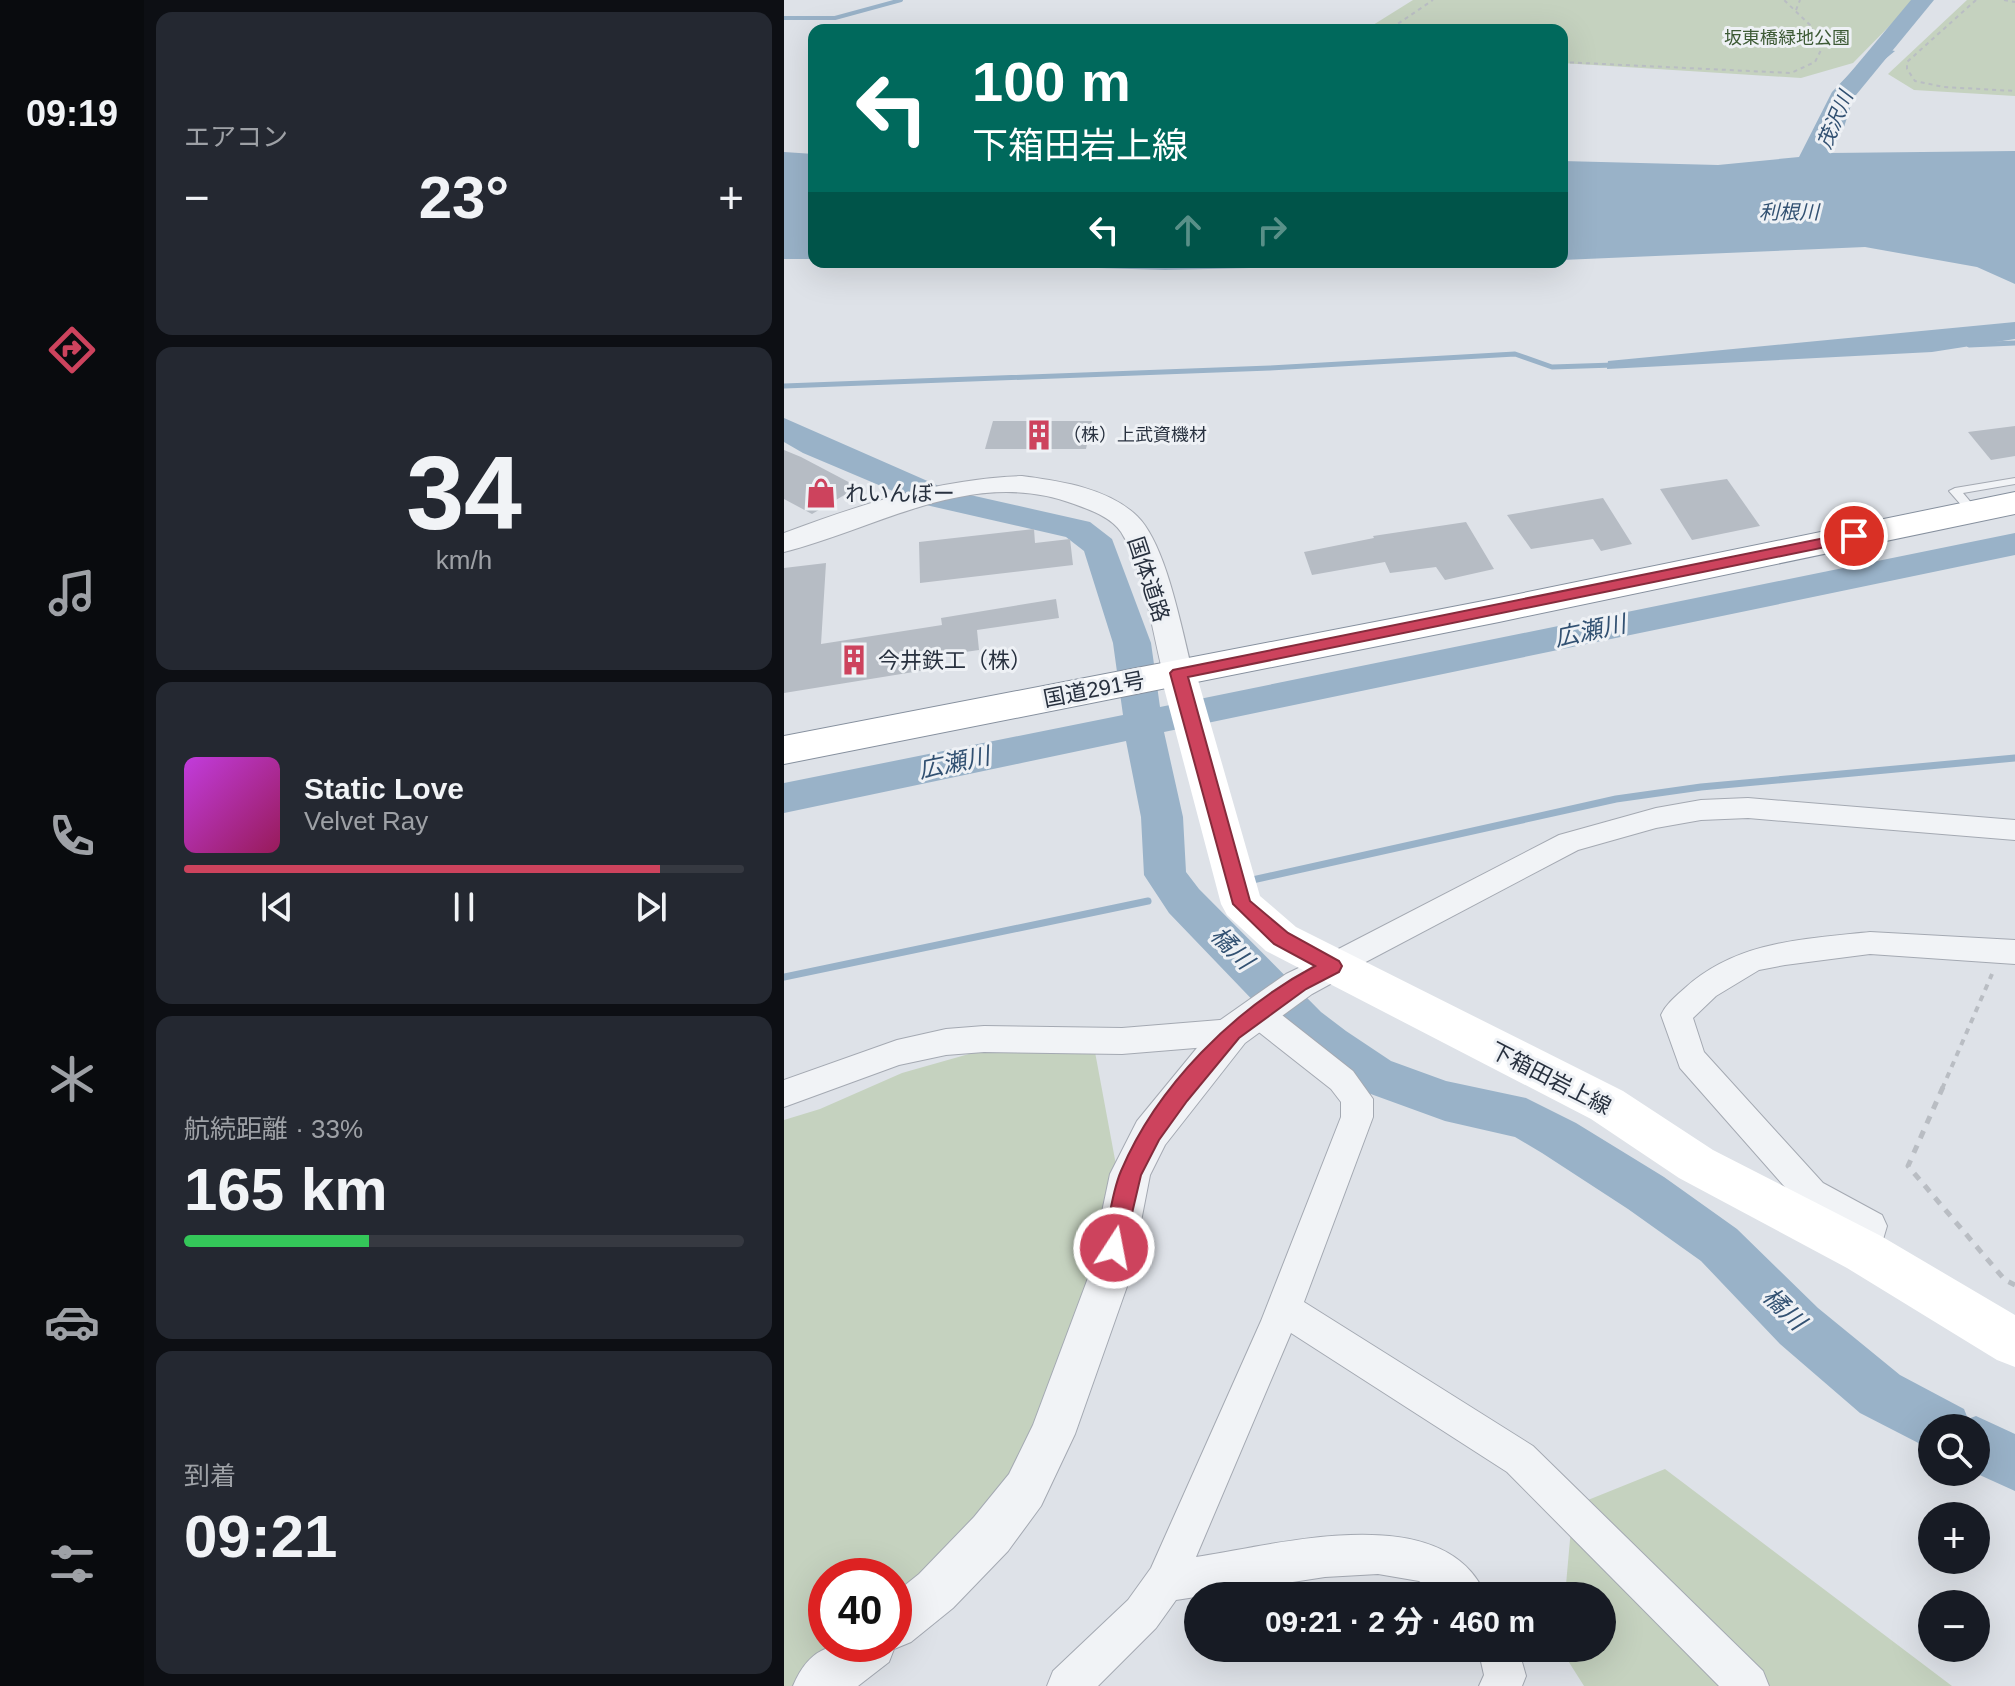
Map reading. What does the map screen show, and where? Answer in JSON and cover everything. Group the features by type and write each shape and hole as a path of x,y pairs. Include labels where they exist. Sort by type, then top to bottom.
{"highway":[{"name":"国道291号","path":"784,750 1090,689 1177,696 2015,503"}],"main road":[{"name":"下箱田岩上線","path":"1177,696 1236,886 1316,975 1607,1105 1696,1164 1864,1252 2015,1343"}],"street":[{"name":"国体道路","path":"784,543 953,488 996,485 1067,492 1111,510 1132,527 1145,558 1177,696"},
{"path":"912,1610 936,1591 991,1534 1025,1490 1052,1434 1109,1278 1130,1174 1151,1133 1251,1018 1316,975 1569,842 1656,818 1701,810 1748,808 2015,830"},
{"path":"1864,1252 1870,1226 1811,1193 1691,1059 1676,1015 1705,988 1751,960 1870,943 2009,951"},
{"path":"784,1094 897,1053 946,1042 984,1039 1122,1041 1251,1018 1342,1080 1357,1099 1357,1117 1284,1309 1165,1582 1142,1614 1068,1686"},
{"path":"1284,1309 1520,1459 1748,1686"},
{"path":"1165,1582 1358,1552 1406,1557 1454,1577 1457,1582"},
{"path":"818,1686 848,1662"},
{"path":"1500,1686 1505,1676 1502,1662"}],"lane":[{"path":"1973,512 1955,491 2015,481"}],"path":[{"path":"1397,24 1433,0"},
{"path":"1568,62 1791,73 1815,62 1821,50 1810,25 1784,0"},
{"path":"1796,10 1800,0"},
{"path":"1976,0 1907,62 1907,69 1915,81 1932,86 2015,91"},
{"path":"2004,0 2015,2"},
{"path":"2009,951 1908,1166 2005,1280 2015,1285"}],"green space":[{"name":"坂東橋緑地公園","path":"1413,0 1915,0 1853,63 1801,78 1568,63 1568,24 1375,24"},
{"name":"坂東橋緑地公園","path":"1967,0 2015,0 2015,96 1914,90 1888,74"},
{"path":"983,1050 1095,1052 1116,1165 1094,1282 1013,1483 912,1587 912,1558 808,1558 808,1662 827,1662 798,1686 784,1686 784,1120 820,1109 902,1073"},
{"path":"1665,1469 1952,1686 1584,1686 1569,1662 1616,1662 1616,1582 1566,1582 1573,1506"}],"water":[{"name":"利根川","path":"1875,47 1895,51 1879,64 1855,93 1844,127 1830,153 2015,151 2015,284 1977,267 1865,247 1568,260 1568,161 1718,165 1799,157 1832,92"},
{"path":"784,152 808,154 808,259 784,259"},
{"path":"1098,268 1252,268 1165,270"},
{"path":"2015,322 2015,339 1932,352 1607,369 1608,361"}],"building":[{"name":"（株）上武資機材","path":"993,421 1092,421 1086,449 985,449"},
{"path":"2015,426 2015,456 1991,460 1968,432"},
{"path":"784,450 858,487 812,514 784,499"},
{"path":"1727,479 1760,526 1692,540 1660,489"},
{"path":"1603,498 1632,544 1601,551 1593,539 1531,549 1507,515"},
{"path":"1466,522 1494,569 1445,580 1436,567 1390,573 1385,562 1312,575 1304,552 1373,536"},
{"path":"1034,529 1035,543 1070,539 1073,565 920,583 919,542"},
{"path":"826,563 821,644 942,625 941,618 1056,599 1059,618 977,630 979,650 924,658 926,670 784,693 784,568"}],"waterway":[{"path":"784,18 835,18 901,0"},
{"name":"茂沢川","path":"1848,90 1923,0"},
{"path":"1969,345 2015,343"},
{"path":"784,386 1270,368 1515,354 1552,367 1614,365"},
{"name":"橘川","path":"784,428 814,446 938,498 1078,529 1100,546 1132,643 1146,742 1162,817 1165,875 1184,901 1305,1025 1329,1045 1374,1075 1445,1101 1526,1119 1559,1138 1646,1193 1719,1245 1799,1326 1880,1394 1918,1414"},
{"name":"広瀬川","path":"1165,719 2015,544"},
{"name":"広瀬川","path":"784,798 1124,728"},
{"path":"1248,881 1616,799 1701,787 2015,758"},
{"path":"784,977 1148,901"},
{"name":"橘川","path":"1990,1451 2015,1463"}],"place":[{"name":"（株）上武資機材","path":"1039,435"},
{"name":"れいんぼー","path":"821,493"},
{"name":"今井鉄工（株）","path":"854,660"}],"route":[{"path":"1114,1248 1130,1174 1151,1133 1179,1095 1232,1032 1299,984 1332,966 1281,939 1242,904 1229,867 1178,673 1854,536"}]}
